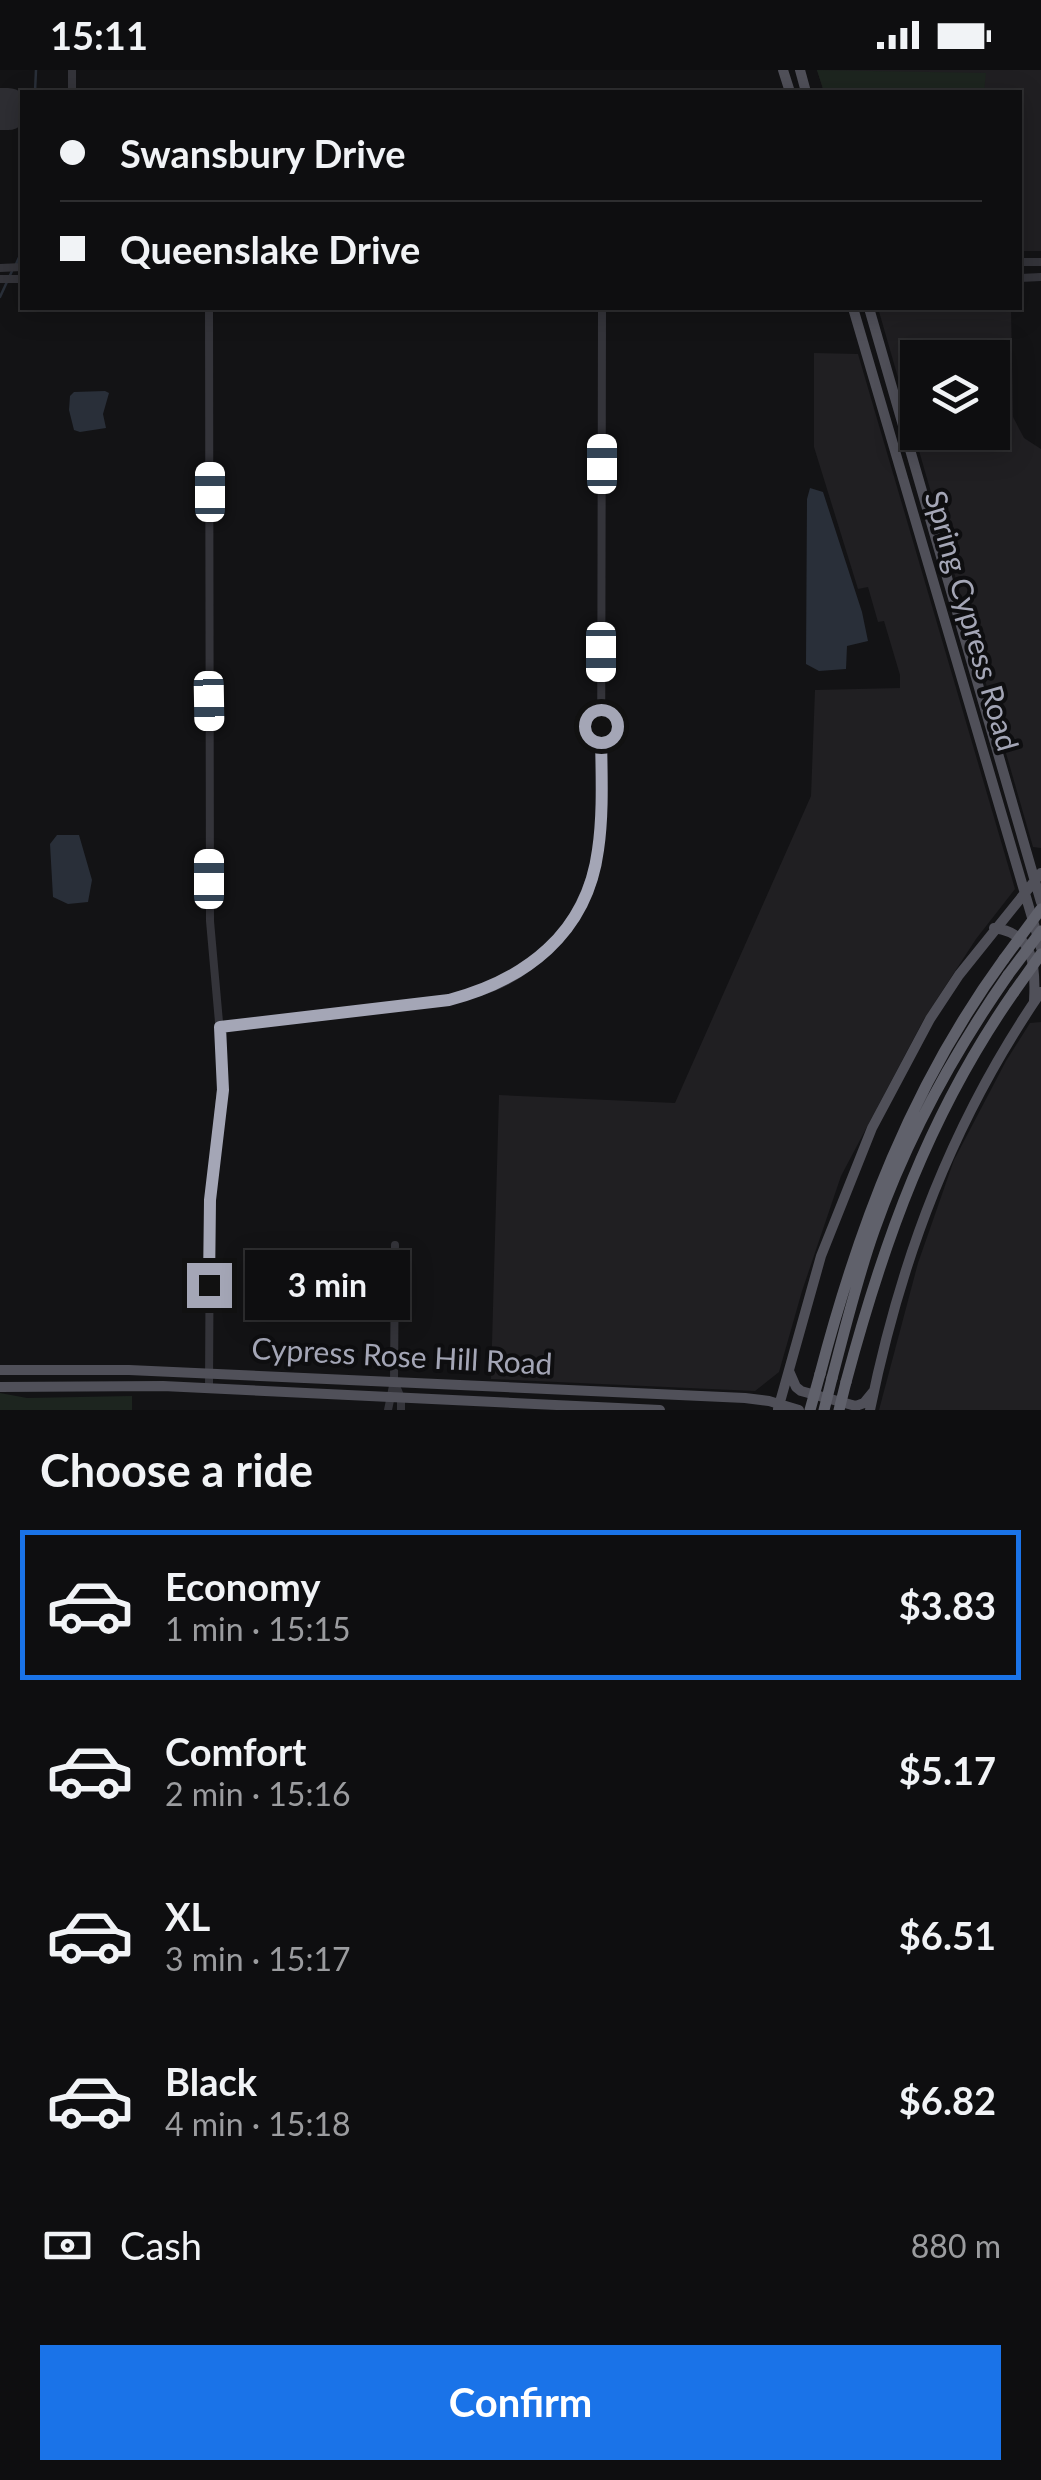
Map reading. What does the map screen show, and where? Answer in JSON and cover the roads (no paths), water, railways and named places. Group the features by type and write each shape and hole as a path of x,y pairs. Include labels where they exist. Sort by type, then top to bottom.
{"highway":[{"path":"824,1410 826,1376 851,1261 893,1151 940,1056 1041,906"},
{"path":"810,1410 826,1376 899,1168 957,1054 1041,931"},
{"path":"839,1410 870,1290 910,1178 964,1070 1041,951"}],"main road":[{"name":"Spring Cypress Road","path":"854,310 1041,951"},
{"name":"Spring Cypress Road","path":"870,310 900,414"},
{"path":"890,432 900,431"},
{"name":"Spring Cypress Road","path":"910,450 1038,877 1041,906"},
{"path":"924,550 938,545"},
{"path":"968,701 982,696"},
{"path":"779,1407 820,1256 866,1143 930,1020 994,928 1038,877"},
{"path":"994,928 1014,930 1024,940 1035,982 1034,1006"},
{"path":"870,1410 906,1268 944,1162 976,1095 1041,992"},
{"name":"Cypress Rose Hill Road","path":"0,1370 129,1370 746,1398 799,1410"},
{"path":"789,1370 801,1391 856,1406 873,1392"},
{"name":"Cypress Rose Hill Road","path":"0,1387 209,1388 395,1404 513,1403 657,1410"},
{"path":"513,1403 514,1388"},
{"path":"654,1394 657,1410"}],"street":[{"path":"0,279 20,279"},
{"path":"209,310 210,921 223,1090 210,1200 209,1388"},
{"path":"220,1027 414,1005 477,993 508,980 534,962 554,944 579,907 595,864 600,826 602,310"},
{"path":"395,1404 396,1245"}],"waterway":[{"path":"35,90 36,70"},
{"path":"16,264 20,255"},
{"path":"0,297 12,271"}]}
